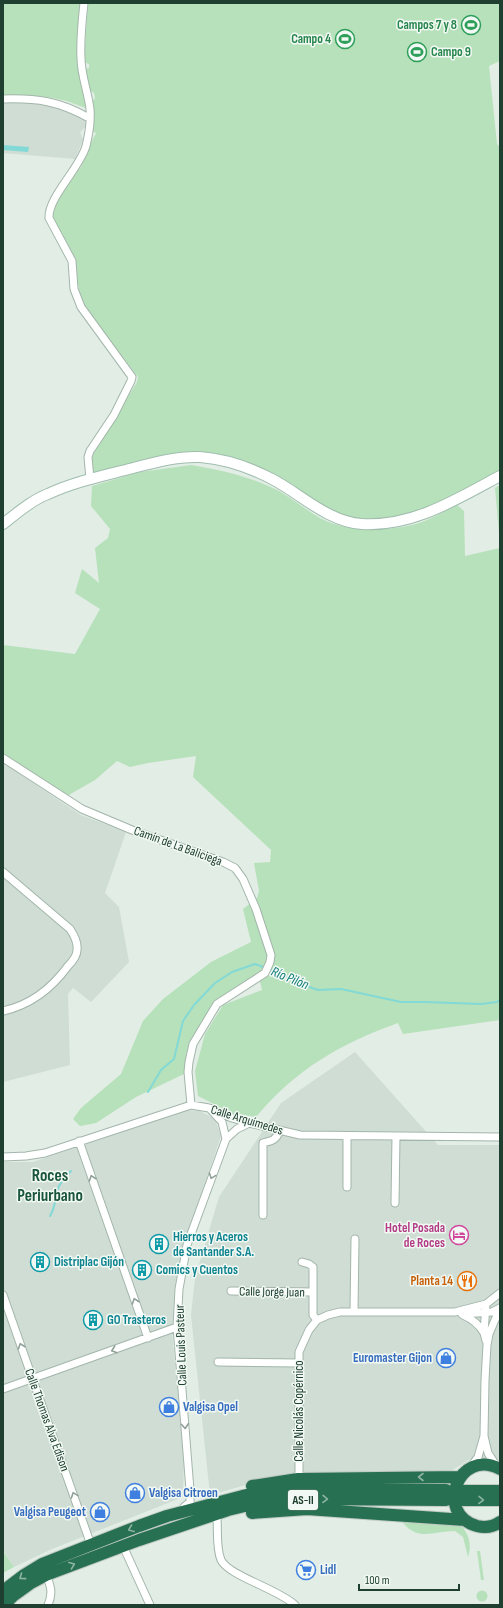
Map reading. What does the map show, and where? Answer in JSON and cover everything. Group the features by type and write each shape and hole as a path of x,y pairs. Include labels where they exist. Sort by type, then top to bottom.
{"highway":[{"path":"465,1520 456,1508 454,1498 455,1488 460,1477 470,1468 479,1465 498,1468"},
{"path":"167,1516 184,1507 244,1488 298,1479 460,1477"},
{"name":"AS-II","path":"310,1489 446,1495 309,1499 253,1504 208,1515 46,1575 31,1583 5,1601 24,1575 42,1564 167,1516 254,1493 310,1489"},
{"path":"500,1491 463,1495 500,1500"},
{"path":"165,1531 254,1512 307,1509 465,1520 481,1527 492,1526 499,1523"}],"street":[{"path":"84,3 81,58 82,72 90,109 86,147 53,203 49,218 72,261 74,289 80,308 132,376 114,415 90,451 88,457 90,479"},
{"path":"3,99 23,98 63,104 89,118"},
{"path":"3,524 47,494 90,479 161,461 198,457 226,460 240,464 272,479 336,518 362,524 398,522 440,508 500,476"},
{"name":"Camín de La Baliciega","path":"3,758 82,809 132,830 222,862 235,868 243,879 256,909 271,955 270,962 265,973 217,1004 193,1044 188,1062 192,1105"},
{"path":"3,872 70,929 75,938 77,950 74,959 60,977 39,996 22,1005 3,1012"},
{"name":"Calle Arquímedes","path":"3,1157 26,1156 44,1153 192,1105 209,1108 232,1118 249,1123 300,1135 498,1137"},
{"path":"209,1108 222,1122 226,1133 226,1139"},
{"path":"226,1139 237,1129 249,1123"},
{"path":"263,1215 263,1142 273,1140 278,1136 279,1130"},
{"path":"347,1136 347,1187"},
{"path":"395,1203 396,1136"},
{"name":"Calle Louis Pasteur","path":"184,1507 190,1502 190,1490 178,1327 179,1289 187,1245 226,1139"},
{"path":"79,1141 148,1338"},
{"path":"354,1312 355,1239"},
{"name":"Calle Jorge Juan","path":"302,1262 313,1267 313,1315 317,1320"},
{"name":"Calle Jorge Juan","path":"231,1291 313,1292"},
{"path":"458,1313 486,1304 500,1292"},
{"name":"Calle Thomas Alva Edison","path":"3,1295 91,1545"},
{"path":"470,1468 478,1457 484,1436 487,1345 485,1313 486,1304"},
{"path":"479,1307 485,1313"},
{"path":"317,1320 340,1312 485,1313 492,1312 500,1308"},
{"path":"486,1333 500,1308"},
{"path":"458,1313 472,1319 486,1333"},
{"name":"Calle Nicolás Copérnico","path":"298,1479 299,1352 309,1330 317,1320"},
{"path":"3,1388 178,1327"},
{"path":"218,1362 299,1363"},
{"path":"484,1436 488,1452 498,1468"},
{"path":"217,1519 218,1550 222,1560 231,1570 284,1596 295,1605"},
{"path":"123,1546 150,1605"},
{"path":"46,1575 51,1590 51,1599 48,1605"}],"shaded area":[{"path":"3,102 50,105 65,108 85,121 86,126 80,132 83,140 75,159 3,153"},
{"path":"3,763 81,815 126,832 105,893 119,907 129,962 91,1002 73,988 68,994 70,1065 3,1082"},
{"path":"355,1052 438,1145 500,1145 500,1460 470,1459 451,1471 253,1483 210,1495 191,1315 195,1278 219,1197 281,1103"},
{"path":"187,1110 200,1111 215,1119 221,1136 184,1245 175,1286 172,1332 184,1456 183,1497 52,1549 14,1567 3,1550 3,1162 33,1162"}],"green space":[{"path":"3,3 81,3 86,108 68,101 48,97 3,96"},
{"path":"88,3 500,3 500,61 489,66 497,144 500,147 500,471 444,501 398,518 365,520 351,518 336,513 307,496 204,454 92,474 91,462 94,453 137,382 138,377 81,301 73,255 52,216 55,205 77,169 80,169 83,163 82,161 96,133 91,130 92,102 95,98 94,93 89,90 85,69 89,68 89,64 84,62"},
{"path":"191,465 214,469 258,482 279,491 320,518 331,523 357,528 397,528 426,520 457,505 464,511 465,556 500,548 500,1020 403,1034 398,1023 338,1049 320,1060 287,1085 256,1117 232,1113 198,1096 195,1071 205,1034 223,1005 262,990 259,978 221,1001 186,1053 188,1072 136,1097 96,1123 80,1126 73,1119 81,1108 121,1074 143,1021 163,999 211,962 251,942 243,909 257,898 259,891 254,863 270,862 271,850 193,777 196,756 130,767 117,761 95,780 67,796 3,753 3,645 75,654 100,609 75,593 82,569 99,583 95,548 108,538 110,529 91,506 92,486 140,472"},
{"path":"500,485 500,544 495,488"},
{"path":"400,1519 461,1525 466,1532 470,1544 468,1557 463,1537 455,1531 432,1534 419,1533 406,1526"},
{"path":"3,1551 14,1567 3,1573"},
{"path":"477,1551 480,1551 484,1580 481,1580"},
{"path":"480,1591 484,1591 486,1592 486,1600 480,1601 477,1598 477,1594"}],"water":[{"path":"3,145 29,147 28,152 3,150"}],"waterway":[{"name":"Río Pilón","path":"148,1092 161,1070 174,1059 183,1021 194,1005 215,983 232,972 255,964 266,968"},
{"name":"Río Pilón","path":"270,969 298,983 318,990 341,989 401,1002 481,1004 497,1002 500,1000"},
{"name":"Río Pilón","path":"50,1216 54,1207 59,1186 71,1171"}],"place":[{"name":"Campos 7 y 8","path":"471,25"},
{"name":"Campo 4","path":"345,39"},
{"name":"Campo 9","path":"417,52"},
{"name":"Hotel Posada de Roces","path":"459,1235"},
{"name":"Hierros y Aceros de Santander S.A.","path":"159,1244"},
{"name":"Distriplac Gijón","path":"40,1262"},
{"name":"Comics y Cuentos","path":"142,1270"},
{"name":"Planta 14","path":"467,1281"},
{"name":"GO Trasteros","path":"93,1320"},
{"name":"Euromaster Gijon","path":"446,1358"},
{"name":"Valgisa Opel","path":"169,1407"},
{"name":"Valgisa Citroen","path":"135,1493"},
{"name":"Valgisa Peugeot","path":"100,1512"},
{"name":"Lidl","path":"306,1570"}],"district":[{"name":"Roces Periurbano","path":"50,1186"}]}
